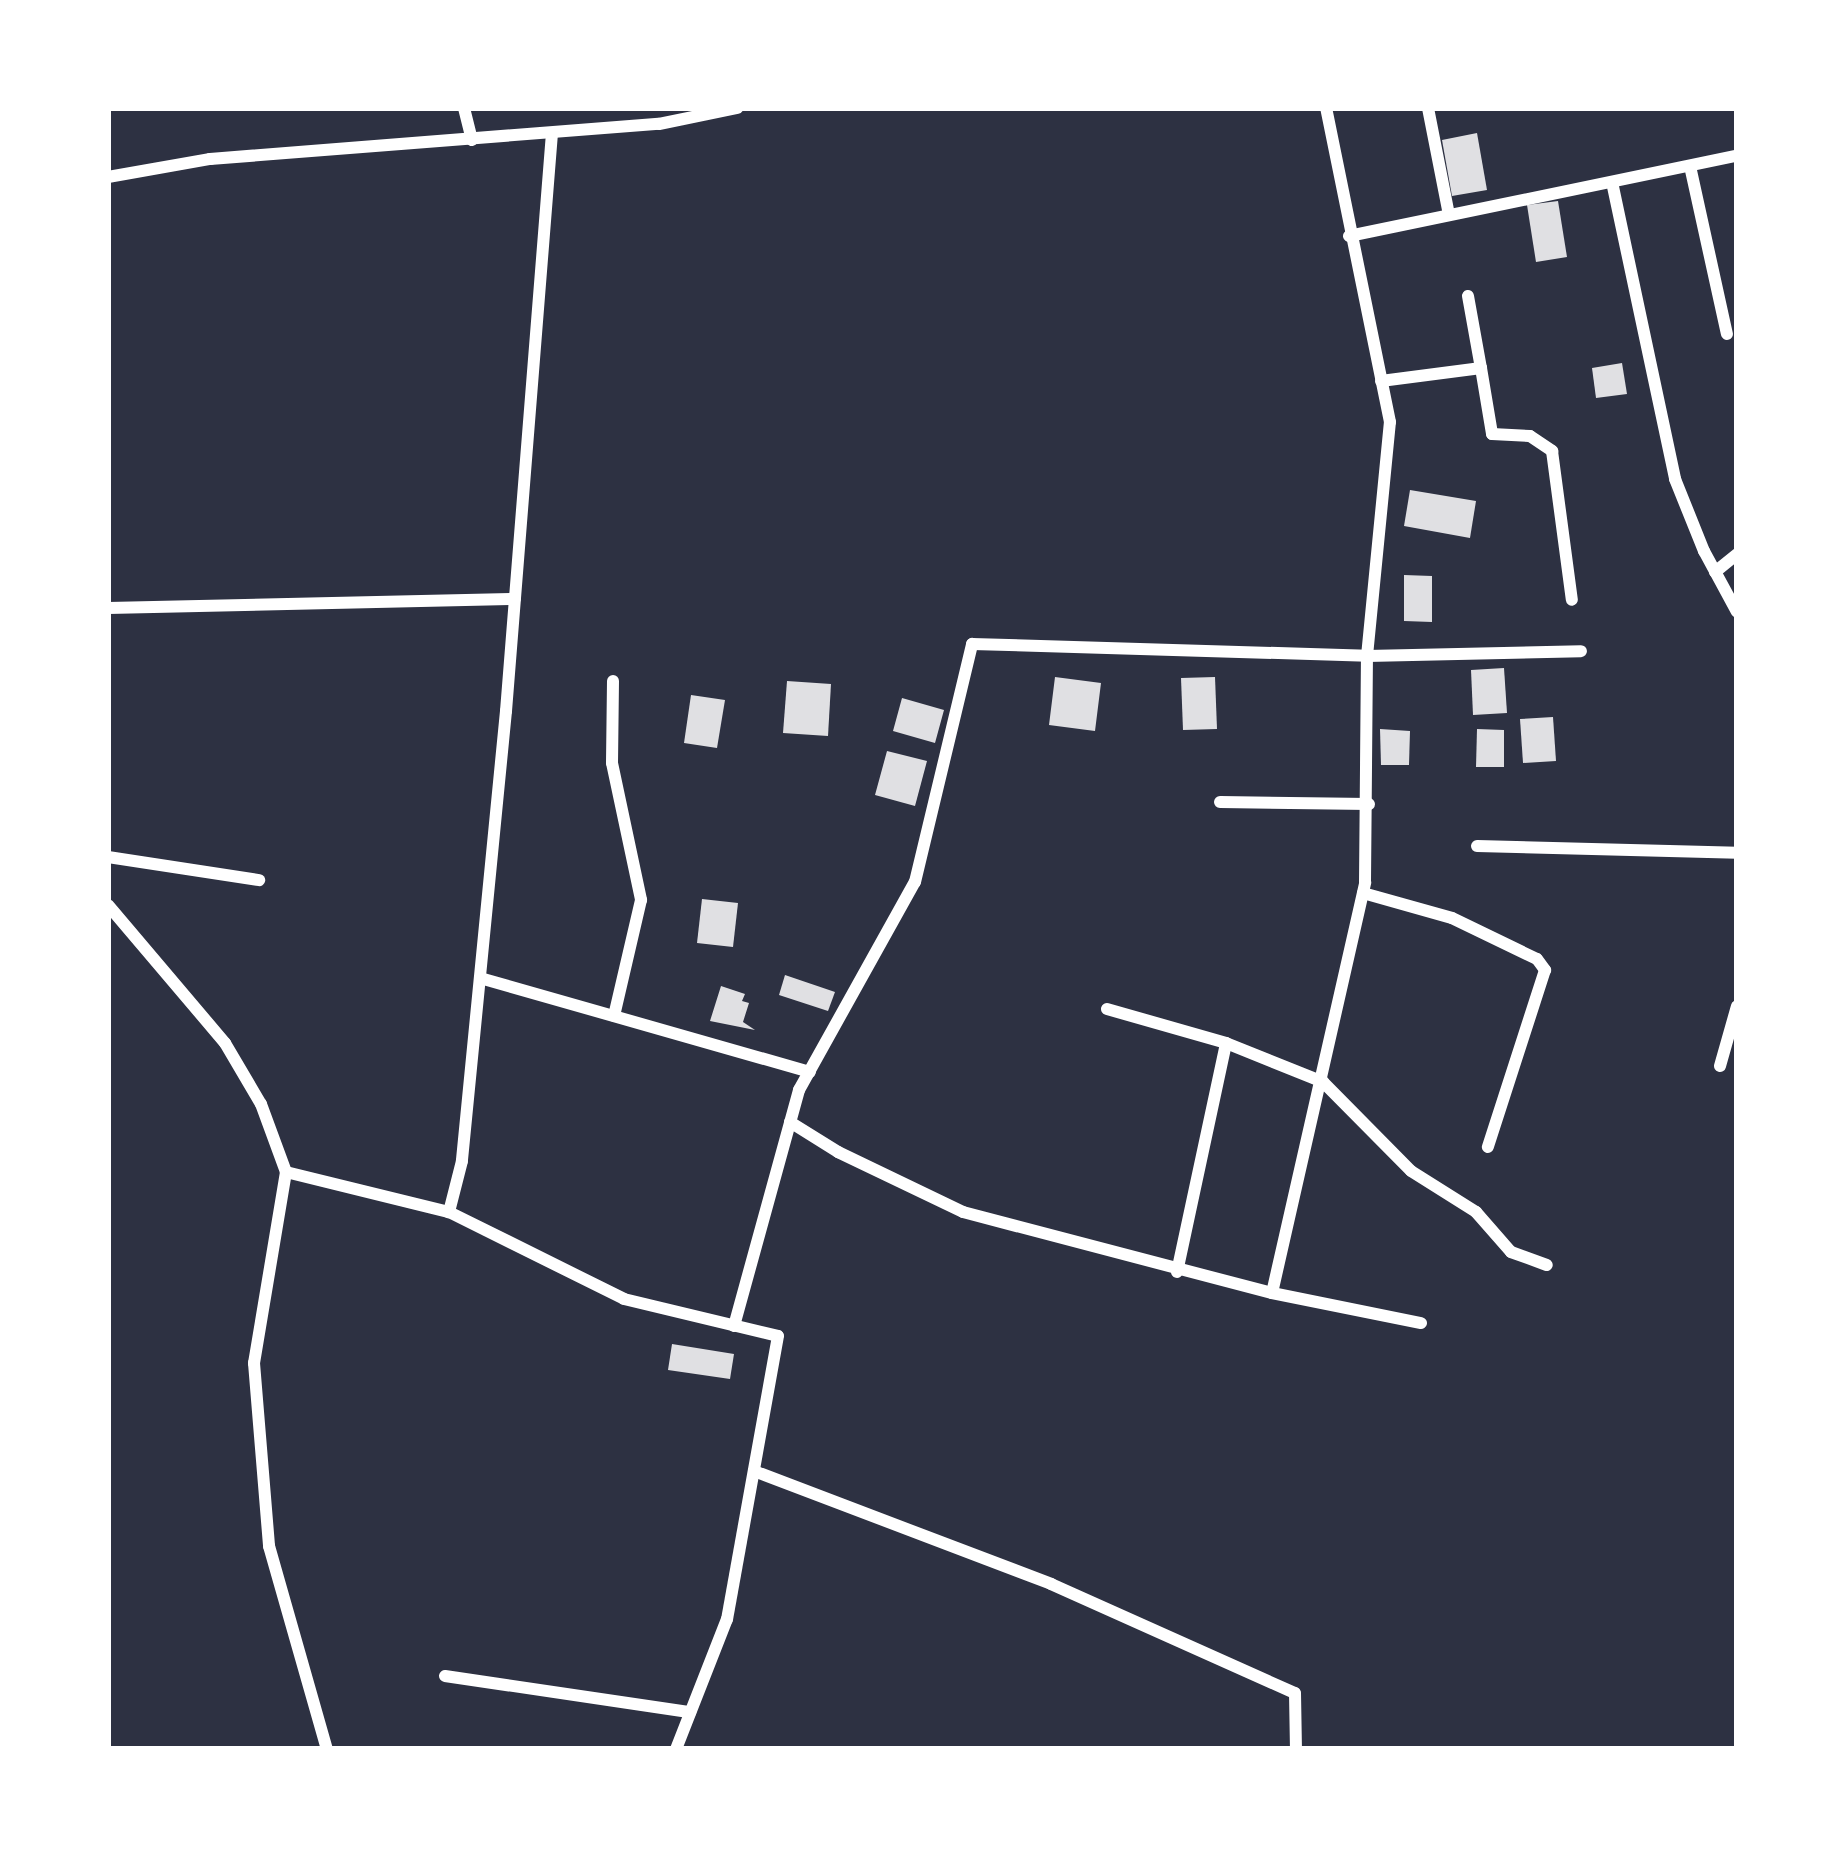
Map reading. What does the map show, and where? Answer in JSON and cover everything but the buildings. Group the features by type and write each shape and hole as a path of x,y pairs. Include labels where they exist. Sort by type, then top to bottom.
{"street":[{"path":"464,108 472,140"},
{"path":"633,126 634,108"},
{"path":"108,177 210,159 633,126 737,108"},
{"path":"1272,1293 1363,893 1369,804 1367,656 1390,422 1326,108"},
{"path":"1428,108 1449,215"},
{"path":"449,1212 462,1160 480,978 552,133"},
{"path":"1349,236 1737,156"},
{"path":"1690,166 1727,334"},
{"path":"1612,182 1675,479 1714,572 1737,612"},
{"path":"1468,296 1492,434 1530,436 1552,451 1572,600"},
{"path":"1381,381 1481,368"},
{"path":"1714,572 1737,554"},
{"path":"108,608 514,599"},
{"path":"734,1326 790,1122 809,1072 915,882 972,644 1367,656 1581,651"},
{"path":"613,681 615,790 640,900 614,1016"},
{"path":"1220,802 1369,804"},
{"path":"1477,846 1737,853"},
{"path":"108,857 259,880"},
{"path":"1363,893 1452,918 1537,959 1545,970 1488,1147"},
{"path":"108,905 225,1043 261,1104 286,1172 254,1364 268,1546 327,1749"},
{"path":"480,978 809,1072"},
{"path":"1720,1066 1737,1006"},
{"path":"1107,1009 1226,1042 1322,1082 1411,1171 1476,1212 1511,1252 1547,1265"},
{"path":"1178,1272 1226,1042"},
{"path":"790,1122 856,1162 960,1211 1178,1272 1420,1323"},
{"path":"286,1172 449,1212 624,1300 778,1336 727,1619 676,1749"},
{"path":"754,1471 1051,1584 1295,1693 1297,1749"},
{"path":"446,1676 690,1712"}]}
